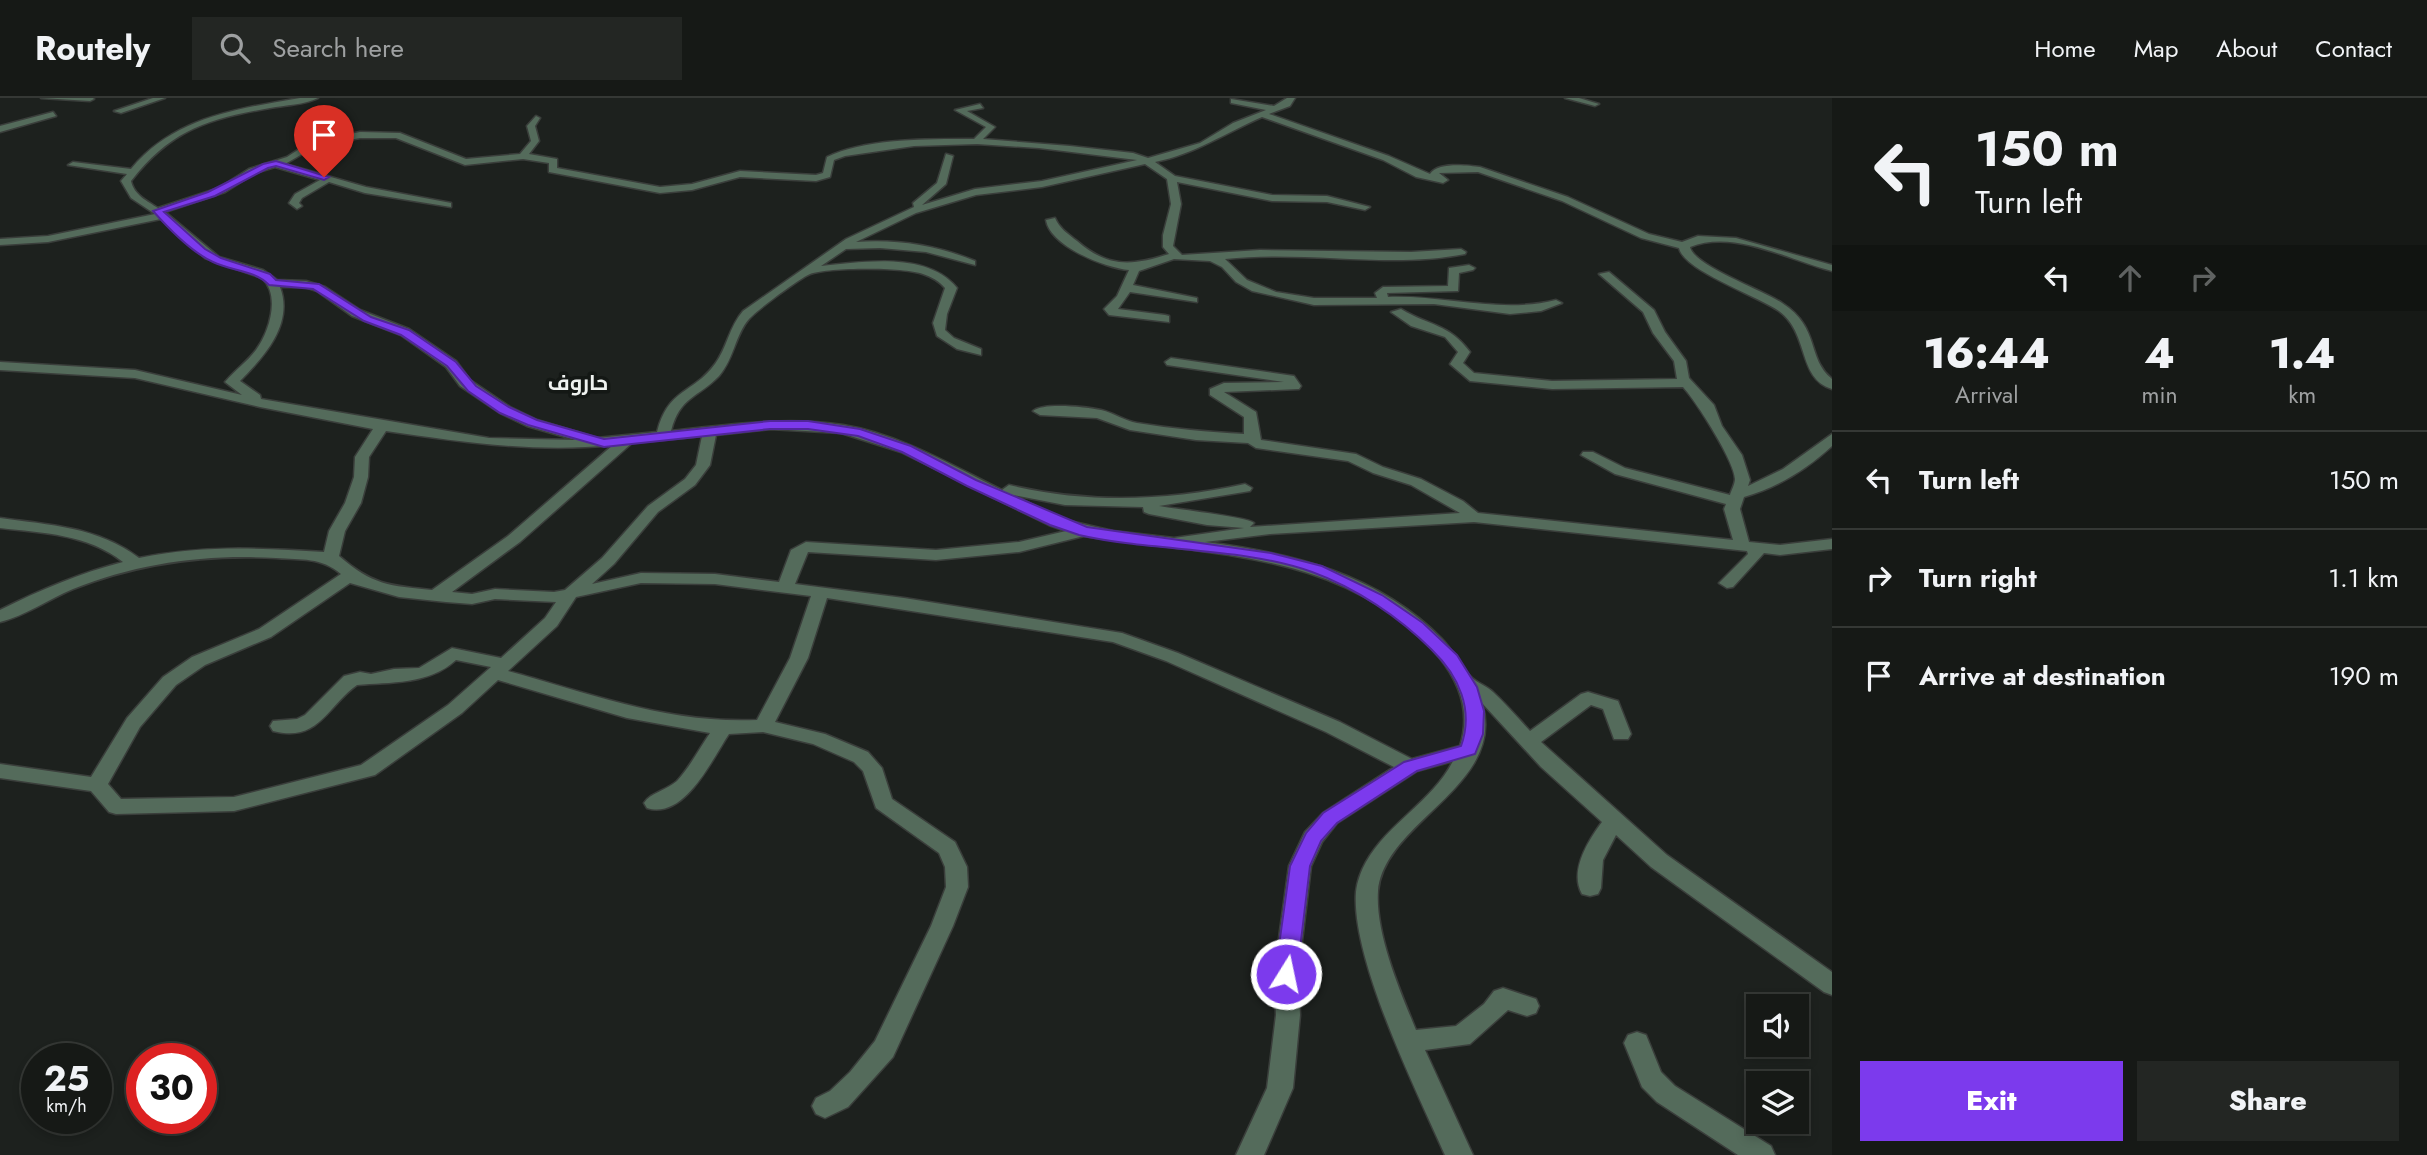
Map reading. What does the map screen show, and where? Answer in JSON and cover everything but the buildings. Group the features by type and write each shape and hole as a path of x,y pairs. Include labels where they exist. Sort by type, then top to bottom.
{"street":[{"path":"45,98 90,99"},
{"path":"118,111 162,98"},
{"path":"260,403 232,382 260,354 270,336 277,303 273,283 266,276 210,256 161,213 126,187 126,181 160,144 187,129 222,117 314,98"},
{"path":"663,436 672,405 718,369 739,322 841,247 912,211 975,192 1042,184 1183,153 1276,109 1291,98"},
{"path":"1569,98 1595,104"},
{"path":"1234,101 1276,109"},
{"path":"978,139 990,127 959,110 980,106"},
{"path":"0,129 53,114"},
{"path":"1263,114 1386,158 1434,180 1443,180 1434,174 1436,171 1468,168 1480,170 1565,199 1644,236 1684,246 1690,242 1704,240 1735,242 1832,268"},
{"path":"523,156 535,141 536,134 531,126 536,118"},
{"path":"0,242 48,239 161,213 212,194 252,171 276,164 321,142 381,134 397,135 465,162 523,156 554,161 552,170 563,174 672,190 740,174 816,178 828,175 830,159 843,154 889,146 978,139 1133,156 1147,161 1172,178 1249,195 1288,200 1332,199 1365,207"},
{"path":"912,211 941,184 949,156"},
{"path":"276,164 365,190 448,205"},
{"path":"73,165 134,172"},
{"path":"1172,178 1176,204 1168,235 1168,247 1174,256"},
{"path":"298,206 294,203 298,196 328,179"},
{"path":"1051,220 1052,226 1093,261 1113,267 1140,267 1174,256 1212,258 1259,253 1420,256 1461,252"},
{"path":"841,247 900,244 931,249 971,263"},
{"path":"1684,246 1686,254 1698,264 1795,319 1806,338 1813,370 1832,385"},
{"path":"1212,258 1229,264 1242,282 1272,295 1325,303 1436,301 1502,310 1533,310 1556,303"},
{"path":"805,271 895,267 938,276 951,288 937,318 939,329 949,341 977,352"},
{"path":"1140,267 1132,273 1129,288 1118,304 1110,309 1113,313 1166,319"},
{"path":"1384,302 1381,293 1383,290 1454,289 1453,270 1469,268"},
{"path":"1605,274 1648,310 1659,333 1680,361 1680,374 1685,383 1707,405 1715,426 1735,455 1743,480 1732,509 1748,546 1756,555 1727,583"},
{"path":"273,283 306,284 321,289 356,313 405,332 452,364 465,383 505,410 532,423 604,443"},
{"path":"1129,288 1193,300"},
{"path":"1397,312 1455,340 1464,352 1456,364 1470,377 1572,386 1685,383"},
{"path":"1171,362 1273,376 1294,383 1290,387 1235,387 1216,390 1217,396 1251,415 1251,439"},
{"path":"0,366 135,374 260,403 382,426 489,442 569,445 710,430 808,425 860,433 906,449 1055,522 1084,531 1283,560 1336,577 1377,598 1418,627 1451,659 1465,681 1475,711 1475,734 1462,765 1374,864 1367,892 1369,920 1381,964 1410,1041 1460,1155"},
{"path":"1040,411 1100,414 1130,426 1196,436 1251,439 1256,444 1276,448 1351,457 1458,503 1474,517"},
{"path":"331,557 337,531 357,490 362,457 382,426"},
{"path":"0,771 97,785 116,807 136,809 234,804 341,778 373,767 471,696 551,622 570,594 608,561 653,509 690,482 704,466 710,430"},
{"path":"1588,455 1620,471 1736,498 1769,484 1820,451 1832,438"},
{"path":"437,595 514,539 625,440"},
{"path":"988,490 1007,490 1041,498 1112,502 1194,500 1245,488"},
{"path":"1112,502 1270,529"},
{"path":"1163,543 1270,529 1474,517 1799,550 1832,544"},
{"path":"0,523 100,540 120,549 134,562"},
{"path":"786,587 799,550 806,547 936,555 1019,547 1084,531"},
{"path":"0,617 81,580 134,562 188,554 331,557 350,575 371,585 399,592 472,598 495,594 536,597 570,594 622,582 660,578 715,579 821,592 1116,637 1172,657 1332,727 1410,766"},
{"path":"97,785 124,734 183,669 253,639 294,615 350,575"},
{"path":"763,726 799,658 821,592"},
{"path":"279,726 302,725 328,705 345,681 360,676 372,680 383,675 394,677 432,672 452,654 490,660 499,670 555,692 675,723 722,730 763,726 818,739 861,757 873,768 883,803 947,848 956,867 957,887 920,977 884,1049 859,1080 839,1099 825,1106"},
{"path":"1465,681 1486,696 1528,742 1660,861 1832,985"},
{"path":"1528,742 1588,698 1611,705 1621,734"},
{"path":"654,803 671,799 689,781 722,730"},
{"path":"1250,1155 1280,1088 1287,1015 1286,974 1304,854 1330,818 1410,766 1469,750"},
{"path":"1590,888 1588,872 1592,855 1599,840 1614,822"},
{"path":"1410,1041 1461,1036 1493,1011 1503,998 1527,1006"},
{"path":"1637,1043 1651,1079 1666,1094 1761,1155"}],"district":[{"name":"حاروف","path":"578,383"}],"route":[{"path":"324,177 276,164 266,166 212,194 158,211 202,251 217,260 259,273 273,283 315,286 356,313 405,332 452,364 472,389 532,423 604,443 770,425 808,425 860,433 906,449 1055,522 1084,531 1271,558 1317,569 1377,598 1418,627 1451,659 1468,687 1475,711 1475,734 1469,750 1410,766 1330,818 1313,838 1300,866 1286,974"}]}
